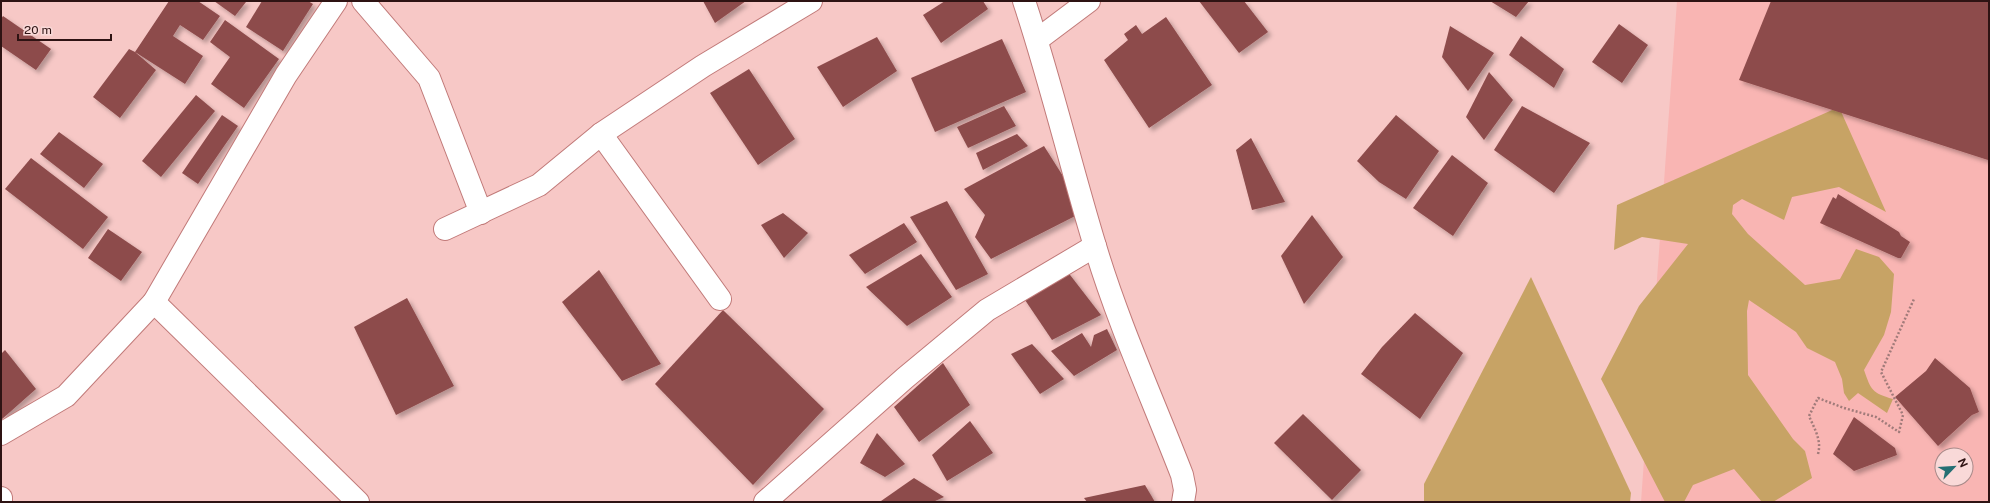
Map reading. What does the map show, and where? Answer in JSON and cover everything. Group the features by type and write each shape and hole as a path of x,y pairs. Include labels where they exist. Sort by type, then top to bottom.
{"street":[{"path":"1,434 66,396 154,302 286,75 336,1"},
{"path":"363,1 429,78 481,213"},
{"path":"445,229 540,185 601,134 702,66 811,1"},
{"path":"1024,1 1037,40 1095,246 1113,298 1182,476 1184,490 1183,502"},
{"path":"1037,40 1089,1"},
{"path":"601,134 720,299"},
{"path":"765,502 900,383 987,310 1095,246"},
{"path":"154,302 358,502"}],"path":[{"path":"1818,454 1820,447 1817,434 1809,416 1818,398 1844,408 1876,417 1899,432 1903,415 1881,372 1914,299"}],"shaded area":[{"path":"1677,1 1989,1 1989,502 1641,502"},
{"path":"1839,107 1886,212 1839,187 1792,197 1784,220 1742,199 1733,205 1732,214 1748,234 1805,285 1840,279 1856,249 1879,257 1894,274 1891,312 1884,335 1864,370 1873,390 1881,395 1893,399 1887,413 1858,393 1849,401 1844,393 1842,379 1835,362 1807,348 1796,332 1749,300 1747,311 1748,375 1793,439 1805,451 1812,478 1773,502 1762,502 1734,469 1693,485 1684,502 1665,502 1601,379 1639,306 1688,244 1642,237 1614,250 1617,205"},
{"path":"1531,277 1631,493 1630,502 1424,502 1424,484"}],"building":[{"path":"169,1 198,1 220,16 203,40 180,25 173,36 203,56 185,84 135,52"},
{"path":"214,1 245,1 246,2 235,16"},
{"path":"262,1 308,1 313,4 283,51 246,27"},
{"path":"703,1 746,1 715,23"},
{"path":"945,1 983,1 988,9 941,43 923,15"},
{"path":"1199,1 1244,1 1268,32 1239,53"},
{"path":"1490,1 1529,1 1516,17"},
{"path":"1771,1 1989,1 1988,160 1739,80"},
{"path":"3,16 51,49 36,70 1,46 1,19"},
{"path":"1166,17 1212,85 1149,128 1104,60 1128,40 1124,34 1136,25 1142,34"},
{"path":"225,20 279,59 244,108 211,84 230,57 210,42"},
{"path":"1619,24 1648,45 1622,83 1592,62"},
{"path":"1450,26 1494,53 1468,91 1442,57"},
{"path":"1521,36 1564,69 1554,88 1509,55"},
{"path":"877,37 897,71 843,107 817,67"},
{"path":"1002,39 1026,92 935,132 911,78"},
{"path":"129,49 135,52 156,70 120,118 93,97"},
{"path":"749,69 795,139 758,165 710,93"},
{"path":"1489,72 1513,100 1484,140 1466,117"},
{"path":"196,95 215,111 161,177 142,161"},
{"path":"1004,106 1016,126 968,148 957,127"},
{"path":"1522,106 1590,143 1554,193 1494,150"},
{"path":"222,115 238,126 198,184 182,173"},
{"path":"1396,115 1439,151 1406,199 1379,182 1357,161"},
{"path":"59,132 103,164 84,188 40,154"},
{"path":"1017,134 1028,146 983,170 976,153"},
{"path":"1251,138 1285,202 1252,210 1236,150"},
{"path":"1044,146 1085,211 991,259 975,237 985,215 964,189"},
{"path":"1452,155 1488,183 1453,236 1413,208"},
{"path":"31,158 108,217 83,249 5,189"},
{"path":"1838,194 1899,232 1901,236 1910,242 1901,258 1820,223 1833,197 1836,199"},
{"path":"947,201 988,274 956,290 910,217"},
{"path":"783,213 808,233 784,258 761,225"},
{"path":"1312,215 1343,257 1304,304 1281,256"},
{"path":"904,223 917,242 865,274 849,255"},
{"path":"108,229 142,252 121,281 88,258"},
{"path":"921,254 952,297 907,326 866,287"},
{"path":"599,270 661,364 622,381 562,302"},
{"path":"1067,271 1101,315 1052,340 1023,297"},
{"path":"407,298 454,386 396,415 354,327"},
{"path":"723,310 824,409 753,485 655,384"},
{"path":"1415,313 1463,353 1420,419 1361,374 1382,347"},
{"path":"1107,329 1117,350 1074,376 1051,351 1082,333 1091,347 1094,335"},
{"path":"1032,344 1064,379 1040,394 1011,354"},
{"path":"5,350 36,389 1,420 1,354"},
{"path":"1935,358 1970,388 1979,412 1972,415 1938,446 1895,397 1926,371"},
{"path":"943,363 970,405 919,442 894,407"},
{"path":"1303,414 1361,470 1332,500 1274,443"},
{"path":"1854,417 1895,448 1897,455 1854,471 1833,454"},
{"path":"970,421 993,453 947,481 932,455"},
{"path":"877,433 905,464 885,477 860,463"},
{"path":"914,478 944,497 933,502 881,501"},
{"path":"1145,485 1155,502 1087,502 1084,498"}]}
